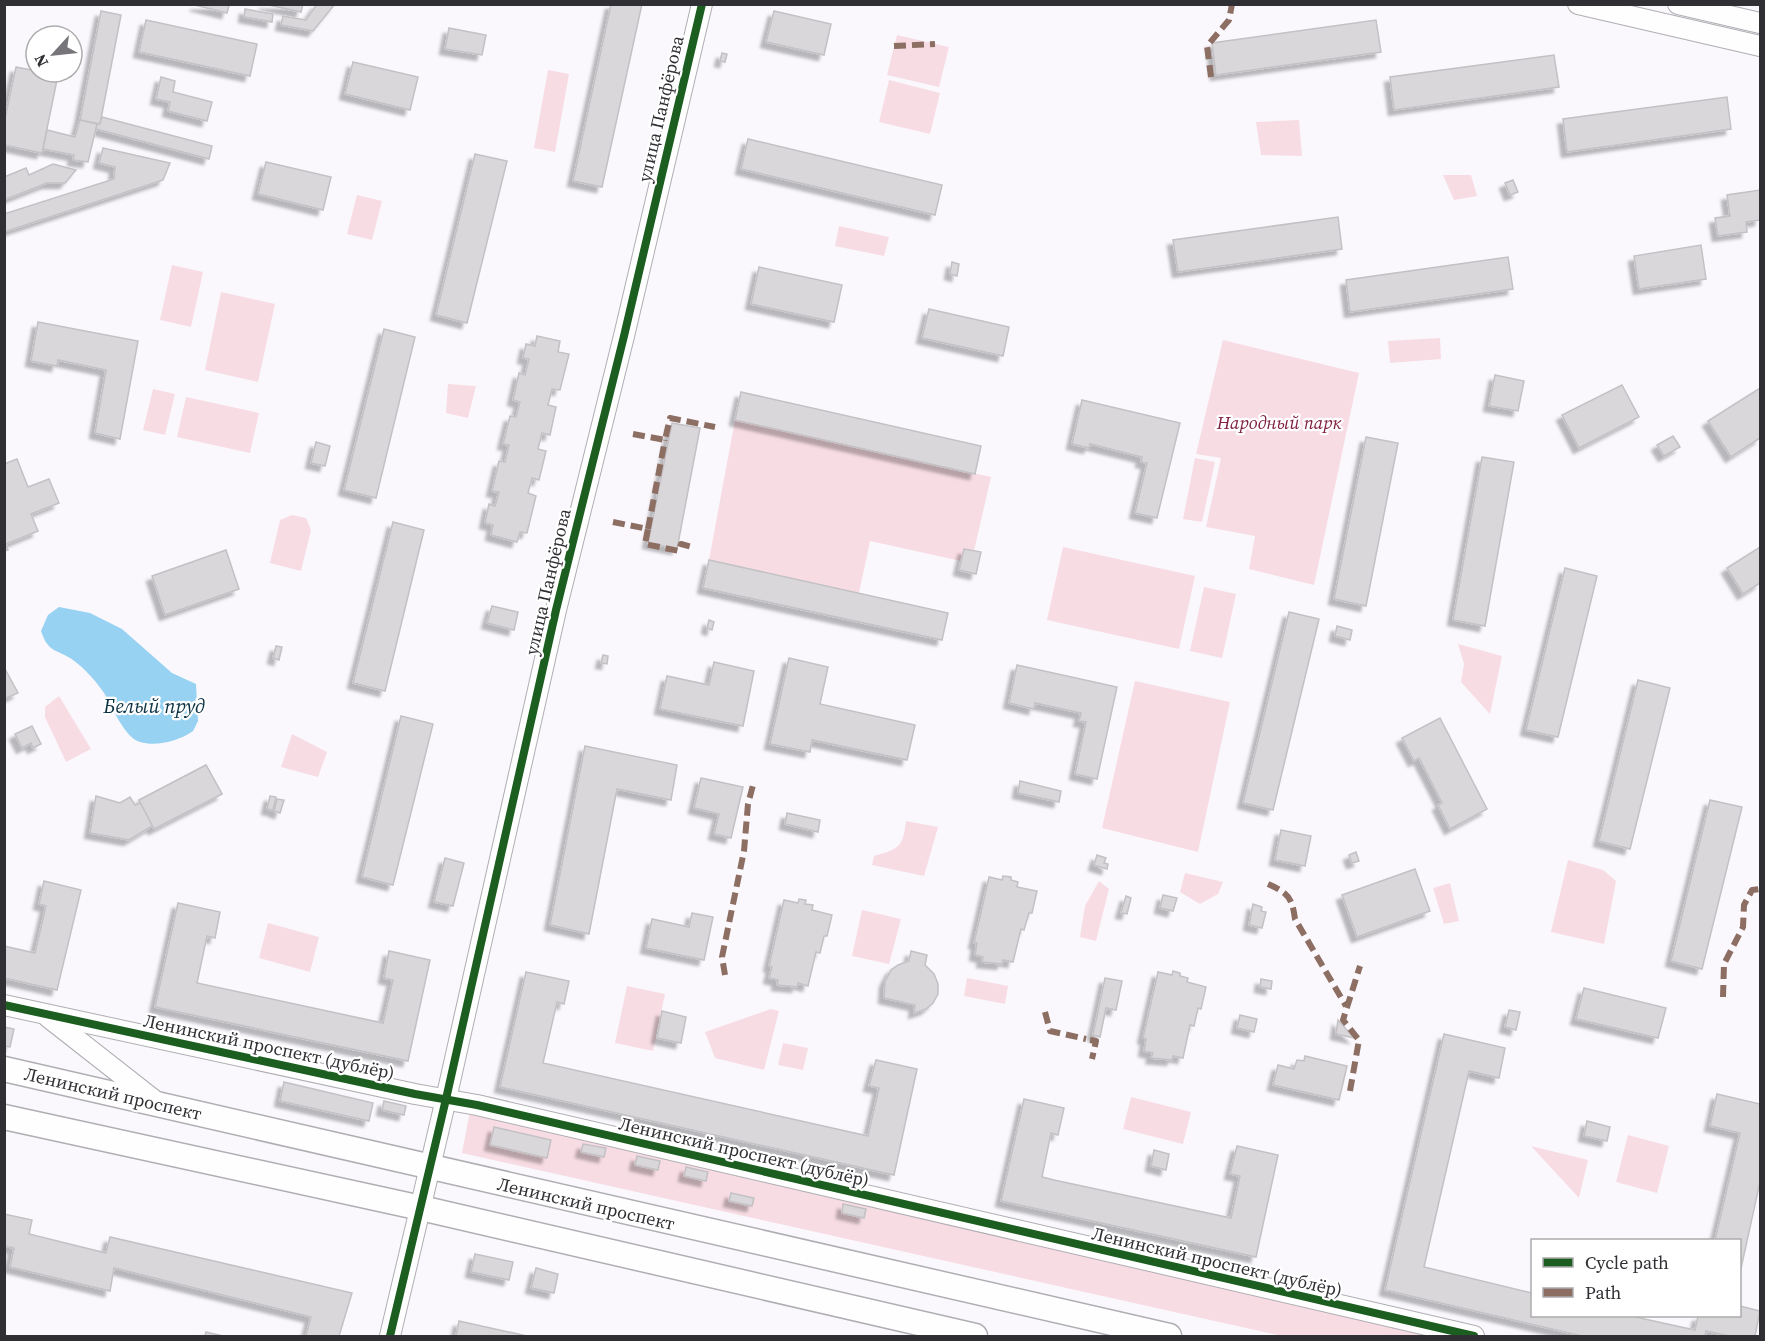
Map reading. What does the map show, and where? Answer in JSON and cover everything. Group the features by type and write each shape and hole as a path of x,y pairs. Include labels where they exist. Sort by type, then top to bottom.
{"main road":[{"name":"Ленинский проспект","path":"4,1069 1169,1336"},
{"path":"4,1117 421,1208 975,1336"}],"street":[{"name":"улица Панфёрова","path":"390,1336 556,610 702,4"},
{"path":"1578,4 1761,46"},
{"path":"1678,4 1761,23"},
{"name":"Ленинский проспект (дублёр)","path":"4,1005 404,1092 446,1099 1474,1336"},
{"path":"44,1014 161,1106"}],"green space":[{"path":"897,35 949,47 939,87 887,75"},
{"path":"548,70 569,74 555,152 534,148"},
{"path":"889,80 940,93 930,134 879,122"},
{"path":"1299,120 1302,156 1261,155 1256,122"},
{"path":"1443,175 1471,175 1477,196 1454,200"},
{"path":"357,195 382,201 372,240 347,234"},
{"path":"839,226 889,237 884,256 835,246"},
{"path":"172,265 203,272 191,327 160,320"},
{"path":"221,292 275,304 258,382 205,370"},
{"path":"1440,338 1441,359 1390,363 1388,341"},
{"name":"Народный парк","path":"1223,340 1359,373 1314,585 1249,569 1255,536 1206,527 1221,458 1196,454"},
{"path":"448,384 476,386 468,418 446,413"},
{"path":"153,389 175,394 165,435 143,430"},
{"path":"186,397 259,413 250,453 177,437"},
{"path":"735,420 991,477 974,551 964,549 961,561 870,541 859,593 709,560"},
{"path":"1195,458 1215,462 1202,522 1183,519"},
{"path":"292,515 306,518 311,530 301,571 270,563 280,520"},
{"path":"1063,547 1195,576 1179,649 1047,620"},
{"path":"1204,587 1236,594 1222,658 1190,651"},
{"path":"1458,644 1502,656 1490,714 1461,682 1464,664"},
{"path":"1135,681 1230,702 1198,852 1102,828"},
{"path":"59,696 91,749 66,762 45,717 45,707"},
{"path":"292,734 327,752 318,777 281,767"},
{"path":"906,821 938,827 924,876 872,865 874,856 898,846"},
{"path":"1568,860 1603,870 1616,881 1604,944 1551,932"},
{"path":"1185,873 1223,882 1218,894 1200,904 1180,892"},
{"path":"1099,881 1109,889 1096,941 1080,937 1085,906"},
{"path":"1450,883 1459,921 1444,924 1433,888"},
{"path":"862,910 901,919 889,964 852,956"},
{"path":"268,923 319,937 310,972 259,958"},
{"path":"967,978 1008,986 1005,1004 964,996"},
{"path":"627,986 665,994 653,1051 615,1043"},
{"path":"771,1009 779,1011 764,1070 715,1058 705,1032"},
{"path":"783,1043 808,1048 803,1070 778,1065"},
{"path":"1131,1097 1191,1112 1183,1144 1123,1129"},
{"path":"470,1111 1450,1336 1282,1336 462,1153"},
{"path":"1628,1135 1669,1146 1657,1193 1616,1182"},
{"path":"1531,1146 1588,1160 1579,1198"}],"water":[{"name":"Белый пруд","path":"59,607 90,613 122,629 172,673 196,684 198,721 193,731 174,740 153,744 140,742 128,734 102,690 92,678 73,660 50,647 44,638 41,631 48,615"}],"building":[{"path":"223,4 229,6 227,13 195,5"},
{"path":"264,4 303,4 301,12"},
{"path":"317,4 335,4 313,31 281,25 283,16 306,20"},
{"path":"611,4 642,4 602,187 573,181"},
{"path":"245,9 273,14 272,22 244,17"},
{"path":"101,11 121,15 100,124 80,120"},
{"path":"774,11 831,24 824,55 766,42"},
{"path":"146,20 257,44 250,76 139,52"},
{"path":"1376,20 1381,52 1216,75 1212,43"},
{"path":"449,28 486,35 482,55 445,49"},
{"path":"722,53 727,54 725,62 720,61"},
{"path":"1554,55 1559,87 1394,110 1390,77"},
{"path":"353,62 418,77 410,110 345,94"},
{"path":"16,67 24,69 24,84 56,84 42,153 4,145 4,123"},
{"path":"161,77 175,81 173,92 212,102 207,121 168,111 170,102 156,99"},
{"path":"1727,97 1731,129 1567,152 1563,119"},
{"path":"102,117 212,146 209,159 96,129"},
{"path":"80,120 97,124 88,162 73,160 74,155 43,149 47,130 75,137"},
{"path":"748,139 942,185 935,215 741,169"},
{"path":"103,148 170,163 163,180 4,232 4,214 114,179 115,167 99,163"},
{"path":"475,154 507,161 467,323 436,315"},
{"path":"266,162 331,177 323,210 258,194"},
{"path":"53,164 76,170 65,183 47,183 4,200 4,177 26,168 29,175"},
{"path":"1513,180 1518,192 1510,195 1505,183"},
{"path":"1760,190 1760,220 1746,222 1747,232 1718,236 1715,218 1730,216 1727,195"},
{"path":"1338,217 1342,249 1178,272 1173,240"},
{"path":"1701,245 1706,279 1639,289 1634,256"},
{"path":"1508,257 1513,289 1350,312 1346,280"},
{"path":"952,262 959,264 957,276 950,274"},
{"path":"759,267 842,285 834,322 751,304"},
{"path":"929,309 1009,327 1003,356 922,338"},
{"path":"38,322 138,341 120,439 95,433 106,370 58,360 57,366 31,361"},
{"path":"384,329 415,337 376,498 344,490"},
{"path":"537,336 560,341 558,352 569,354 560,390 552,389 548,405 556,407 550,435 542,433 538,449 546,451 539,480 532,478 528,493 536,496 527,533 520,532 517,542 491,535 493,525 485,523 489,504 495,506 499,492 492,491 499,461 505,462 509,445 503,444 510,416 516,417 520,402 513,400 519,373 525,375 529,359 523,358 526,344 535,346"},
{"path":"1495,375 1524,381 1518,411 1489,406"},
{"path":"1622,385 1639,417 1579,448 1562,415"},
{"path":"1760,388 1760,438 1731,457 1708,421"},
{"path":"741,392 981,446 975,474 735,420"},
{"path":"1082,400 1180,423 1157,518 1135,513 1147,463 1141,462 1142,457 1090,444 1089,448 1072,444"},
{"path":"672,423 700,428 677,549 648,543"},
{"path":"1673,436 1680,447 1664,456 1657,445"},
{"path":"1366,437 1398,443 1366,606 1334,599"},
{"path":"316,442 330,446 325,466 311,463"},
{"path":"1482,457 1514,462 1485,626 1453,620"},
{"path":"17,459 28,487 49,479 59,503 31,514 38,531 6,544 8,550 4,551 4,464"},
{"path":"393,522 424,530 385,691 353,683"},
{"path":"1760,547 1760,583 1743,594 1727,568"},
{"path":"964,549 981,552 976,574 959,570"},
{"path":"226,550 239,589 165,615 152,576"},
{"path":"709,560 948,613 942,640 703,588"},
{"path":"1565,568 1597,576 1558,737 1526,730"},
{"path":"492,606 518,612 514,630 487,623"},
{"path":"1289,612 1319,619 1273,810 1243,803"},
{"path":"709,620 714,622 712,630 707,628"},
{"path":"1337,626 1352,630 1350,640 1335,636"},
{"path":"276,646 282,647 279,660 273,658"},
{"path":"603,655 608,656 607,664 601,663"},
{"path":"789,658 828,667 820,704 915,725 907,760 812,740 810,752 770,744"},
{"path":"714,662 754,671 743,726 660,709 667,676 709,685"},
{"path":"1017,665 1117,687 1097,779 1075,774 1086,722 1079,721 1081,713 1035,703 1034,709 1009,703"},
{"path":"4,667 18,693 4,699"},
{"path":"1638,680 1670,688 1630,849 1599,841"},
{"path":"401,716 433,724 393,885 362,877"},
{"path":"1440,718 1487,809 1450,829 1438,805 1442,803 1419,758 1414,761 1402,738"},
{"path":"32,726 41,744 33,748 31,743 22,748 15,734"},
{"path":"585,746 677,765 671,800 617,789 589,934 550,925"},
{"path":"206,765 222,794 154,829 152,826 129,840 90,833 96,796 120,803 130,797 135,805 140,803 139,800"},
{"path":"206,765 222,794 154,829 139,800"},
{"path":"701,778 743,787 731,838 714,834 719,814 694,808"},
{"path":"1020,781 1061,791 1059,802 1018,793"},
{"path":"270,796 276,797 273,810 267,809"},
{"path":"277,799 284,800 280,813 274,811"},
{"path":"1710,800 1742,807 1702,969 1671,961"},
{"path":"787,813 820,820 818,832 785,824"},
{"path":"1281,830 1311,836 1305,866 1275,860"},
{"path":"1356,852 1359,861 1352,863 1349,855"},
{"path":"1097,855 1106,858 1104,863 1108,864 1107,869 1094,865"},
{"path":"445,858 464,863 453,906 434,902"},
{"path":"1415,869 1430,911 1357,937 1342,895"},
{"path":"1003,876 1011,877 1011,880 1018,882 1017,887 1037,891 1032,913 1029,913 1024,930 1021,929 1013,962 1003,960 1002,964 982,962 983,957 975,955 977,943 974,943 989,877 1002,880"},
{"path":"44,881 81,890 57,990 4,978 4,946 35,953 46,906 39,904"},
{"path":"1163,895 1177,898 1173,911 1160,908"},
{"path":"1126,896 1131,898 1127,914 1121,913"},
{"path":"799,899 806,900 805,904 813,905 812,910 832,915 827,936 824,936 820,953 816,952 808,986 798,983 797,987 777,985 778,980 769,978 772,967 769,966 784,900 798,903"},
{"path":"178,903 220,912 215,938 207,936 197,983 383,1023 393,980 384,978 389,951 430,960 408,1061 155,1007"},
{"path":"1253,904 1262,907 1261,911 1266,912 1262,928 1249,925"},
{"path":"692,913 713,917 704,960 646,948 652,919 689,927"},
{"path":"911,951 927,955 925,965 934,974 938,984 938,994 933,1003 926,1009 914,1013 915,1005 884,998 885,982 891,970 909,961"},
{"path":"1173,971 1188,978 1187,982 1206,987 1201,1009 1198,1008 1194,1026 1190,1025 1183,1058 1173,1056 1172,1060 1151,1058 1153,1053 1144,1051 1146,1039 1143,1038 1158,972 1172,975"},
{"path":"526,972 569,981 564,1004 557,1002 543,1063 868,1136 879,1088 869,1086 876,1060 917,1069 894,1175 500,1087"},
{"path":"1105,978 1122,981 1116,1010 1106,1008 1100,1037 1093,1035"},
{"path":"1261,979 1272,981 1271,989 1260,987"},
{"path":"1584,988 1666,1008 1658,1038 1576,1019"},
{"path":"1509,1010 1520,1012 1516,1030 1505,1027"},
{"path":"662,1011 686,1017 681,1043 657,1038"},
{"path":"1240,1015 1257,1019 1254,1032 1237,1028"},
{"path":"1338,1020 1354,1038 1336,1034"},
{"path":"4,1027 14,1029 10,1047 4,1046"},
{"path":"1444,1034 1505,1048 1499,1078 1469,1071 1424,1267 1531,1293 1531,1317 1636,1317 1695,1330 1698,1317 1741,1317 1741,1306 1760,1311 1755,1336 1729,1336 1706,1331 1705,1336 1582,1336 1385,1290"},
{"path":"1305,1056 1347,1066 1339,1100 1273,1085 1278,1065 1294,1069 1297,1060 1304,1061"},
{"path":"284,1082 373,1103 369,1121 280,1101"},
{"path":"1717,1094 1760,1104 1760,1182 1741,1268 1741,1239 1715,1239 1740,1133 1710,1126"},
{"path":"1024,1099 1064,1108 1058,1135 1051,1133 1042,1177 1054,1180 1231,1218 1240,1176 1230,1174 1237,1146 1278,1155 1256,1257 1001,1201"},
{"path":"384,1101 406,1106 404,1115 382,1110"},
{"path":"1587,1121 1610,1127 1607,1141 1584,1136"},
{"path":"494,1127 551,1140 547,1158 490,1145"},
{"path":"583,1144 606,1148 604,1157 581,1152"},
{"path":"1154,1150 1169,1154 1166,1170 1151,1166"},
{"path":"637,1156 660,1161 658,1170 635,1165"},
{"path":"686,1167 708,1172 706,1181 684,1176"},
{"path":"731,1193 754,1198 752,1206 729,1201"},
{"path":"843,1204 866,1209 864,1218 842,1213"},
{"path":"4,1214 32,1220 29,1234 106,1253 110,1237 352,1293 339,1336 306,1336 311,1317 114,1268 110,1291 10,1267 14,1248 4,1246"},
{"path":"475,1254 513,1262 509,1280 471,1272"},
{"path":"536,1268 558,1274 554,1293 531,1288"},
{"path":"459,1321 527,1336 456,1336"},
{"path":"206,1332 223,1336 205,1336"}],"marked path":[{"path":"1211,77 1207,46 1229,20 1232,4"},
{"path":"894,46 935,44"},
{"path":"633,434 665,440 670,418 715,427"},
{"path":"648,529 665,440"},
{"path":"613,522 648,529 645,544 679,551 681,544 692,547"},
{"path":"725,975 722,957 744,851 748,804 753,785"},
{"path":"1268,884 1288,897 1295,919 1346,1006"},
{"path":"1723,997 1724,964 1743,927 1744,905 1752,890 1760,889"},
{"path":"1350,1091 1359,1040 1343,1020 1360,966"},
{"path":"1045,1012 1050,1031 1086,1039"},
{"path":"1090,1040 1096,1041 1092,1059"}],"cycle path":[{"path":"390,1336 556,610 624,336 702,4"},
{"path":"4,1005 415,1094 477,1105 1474,1336"}]}
